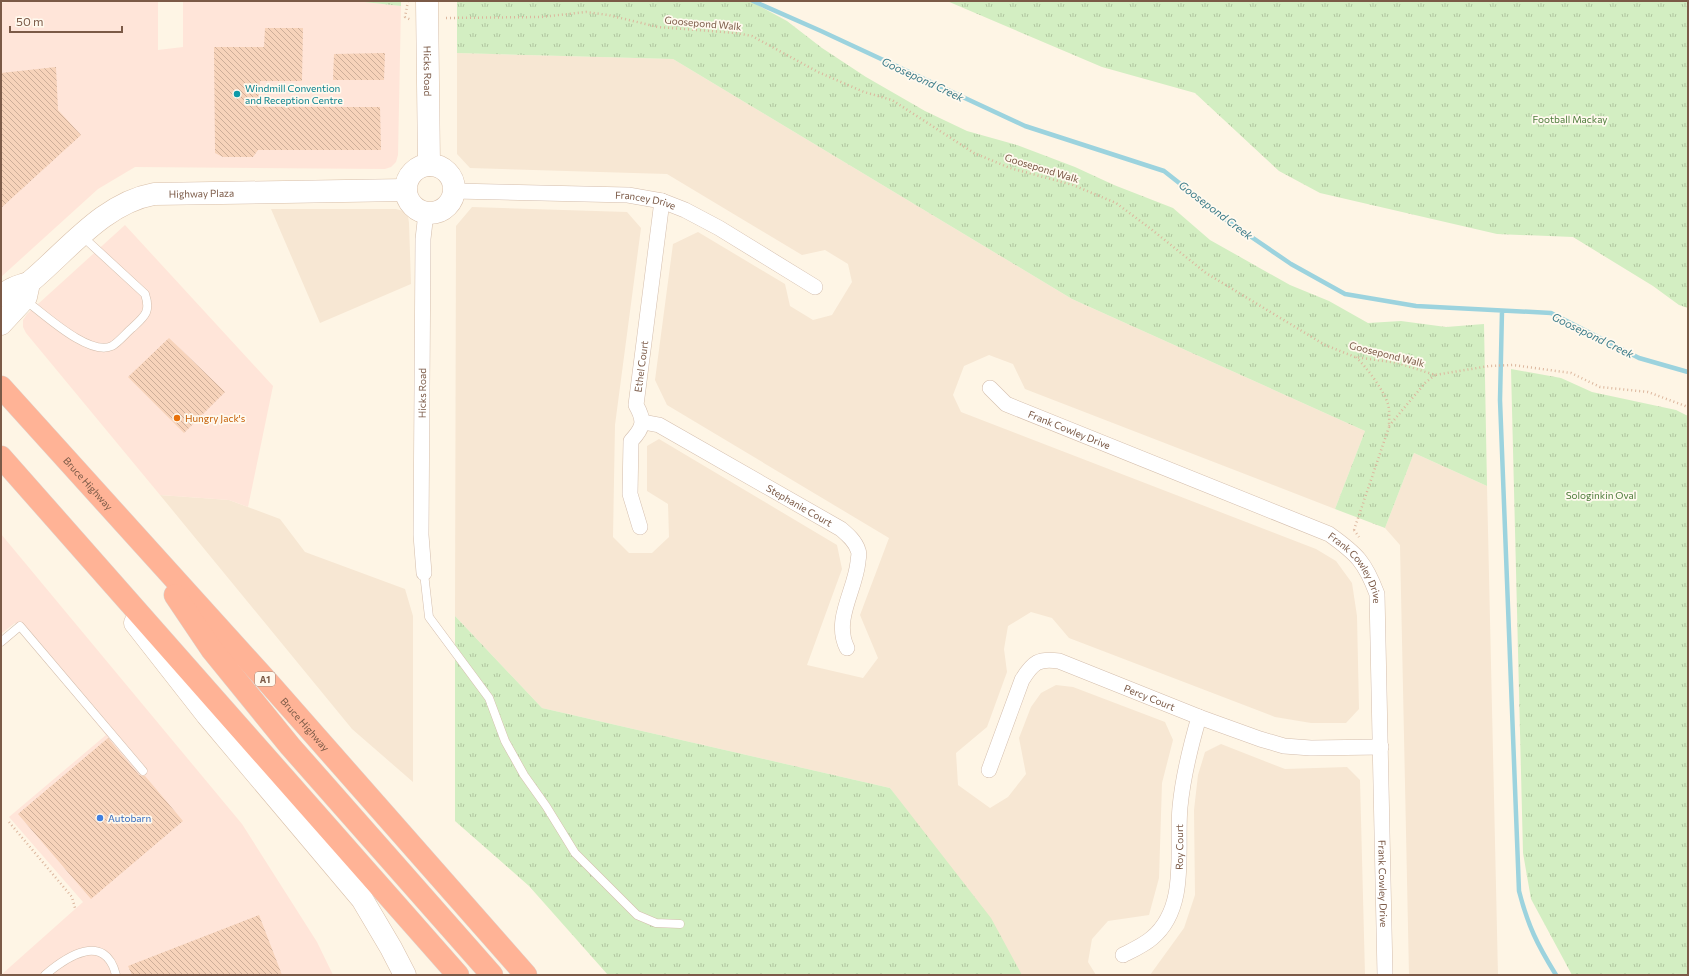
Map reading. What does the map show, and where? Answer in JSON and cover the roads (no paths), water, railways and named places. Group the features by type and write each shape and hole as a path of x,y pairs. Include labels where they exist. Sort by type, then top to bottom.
{"highway":[{"name":"Bruce Highway","path":"1,387 277,693 526,975"},
{"path":"1,457 458,975"},
{"path":"141,544 193,624 223,665 290,746 492,975"}],"street":[{"name":"Hicks Road","path":"427,1 429,165"},
{"path":"429,165 438,166 452,178 454,191 449,204 443,210 435,213 426,213 414,208 407,199 405,190 409,176 419,168 429,165"},
{"name":"Highway Plaza","path":"1,324 27,291 82,236 118,206 140,196 154,194 405,190"},
{"name":"Francey Drive","path":"454,191 623,195 662,201 685,210 718,228 815,287"},
{"name":"Ethel Court","path":"643,422 642,416 636,405 662,201"},
{"name":"Hicks Road","path":"424,573 421,535 423,239 426,213"},
{"name":"Highway Plaza","path":"1,296 14,288 27,291"},
{"name":"Frank Cowley Drive","path":"990,388 1006,404 1329,534 1348,547 1360,558 1369,573 1377,594 1385,975"},
{"path":"640,527 630,494 631,441 639,432 643,422"},
{"name":"Stephanie Court","path":"643,422 659,425 841,529 854,541 859,552 857,570 844,614 841,634 847,648"},
{"path":"49,513 207,715 351,885 373,916 405,975"},
{"name":"Percy Court","path":"989,770 1022,680 1035,656 1059,661 1199,717 1284,746 1311,748 1381,747"},
{"name":"Roy Court","path":"1123,955 1143,945 1154,937 1168,919 1176,895 1180,808 1185,765 1199,717"}],"lane":[{"path":"27,291 84,343 96,347 104,348 112,346 145,316 148,304 145,294 82,236"},
{"path":"424,573 429,617 489,698 505,741 524,776 546,806 575,852 637,915 656,923 680,924"},
{"path":"1,642 20,626 143,771"},
{"path":"45,975 68,957 88,950 104,955 114,967 116,975"}],"waterway":[{"name":"Goosepond Creek","path":"753,1 1025,126 1164,171 1225,219 1291,264 1345,294 1416,306 1551,313 1639,358 1688,372"},
{"path":"1502,311 1500,400 1519,891 1526,915 1534,934 1543,954 1556,975"}],"place":[{"name":"Windmill Convention and Reception Centre","path":"237,94"},
{"name":"Hungry Jack's","path":"177,418"},
{"name":"Autobarn","path":"100,818"}],"park label":[{"name":"Football Mackay","path":"1570,119"},
{"name":"Sologinkin Oval","path":"1601,495"}]}
